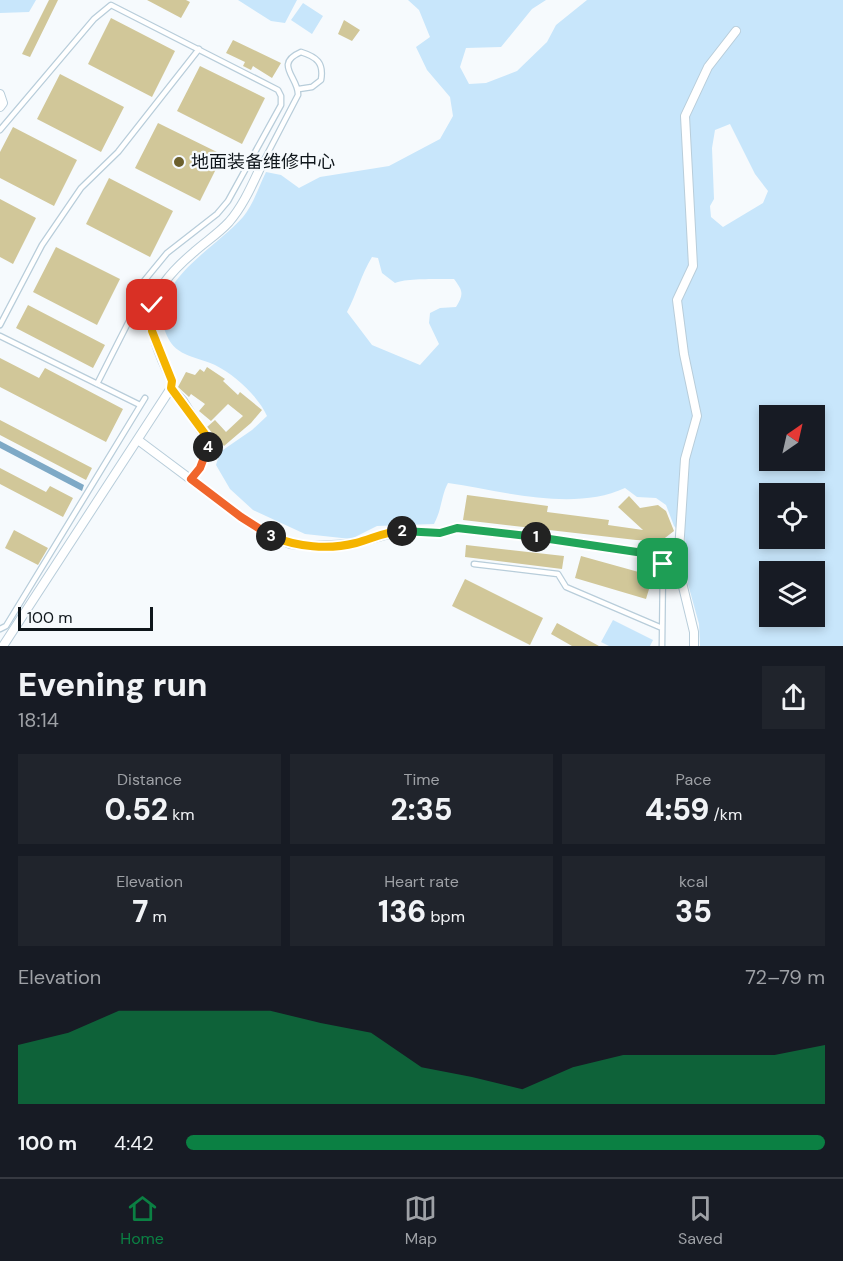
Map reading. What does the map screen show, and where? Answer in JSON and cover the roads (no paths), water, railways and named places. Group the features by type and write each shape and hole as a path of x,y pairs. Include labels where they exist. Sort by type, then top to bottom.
{"street":[{"path":"694,646 694,632 678,566 685,459 697,416 684,354 677,300 693,266 685,116 708,67 736,31"},
{"path":"0,94 3,103 0,107"},
{"path":"3,646 171,388 172,381 152,331 152,305 170,275 237,213 261,166"},
{"path":"171,388 183,401 209,442 200,468 191,479"},
{"path":"138,440 241,517 269,535 290,544 310,546 353,544 400,531 440,533"}],"lane":[{"path":"0,130 94,19 111,5 278,90 281,96 281,105 228,201 217,214 167,253 144,281 129,321 97,384"},
{"path":"0,325 42,245 81,188 117,152 189,65 199,49"},
{"path":"261,166 298,95 299,89 289,75 288,64 293,56 301,52 313,56 321,63 322,71 321,80 312,87 299,89"},
{"path":"0,336 140,405"},
{"path":"0,629 6,626 145,398"},
{"path":"440,533 457,528 570,540 657,555 663,564 662,646"},
{"path":"474,564 558,574 566,587 662,628"}],"place":[{"name":"地面装备维修中心","path":"179,162"}]}
